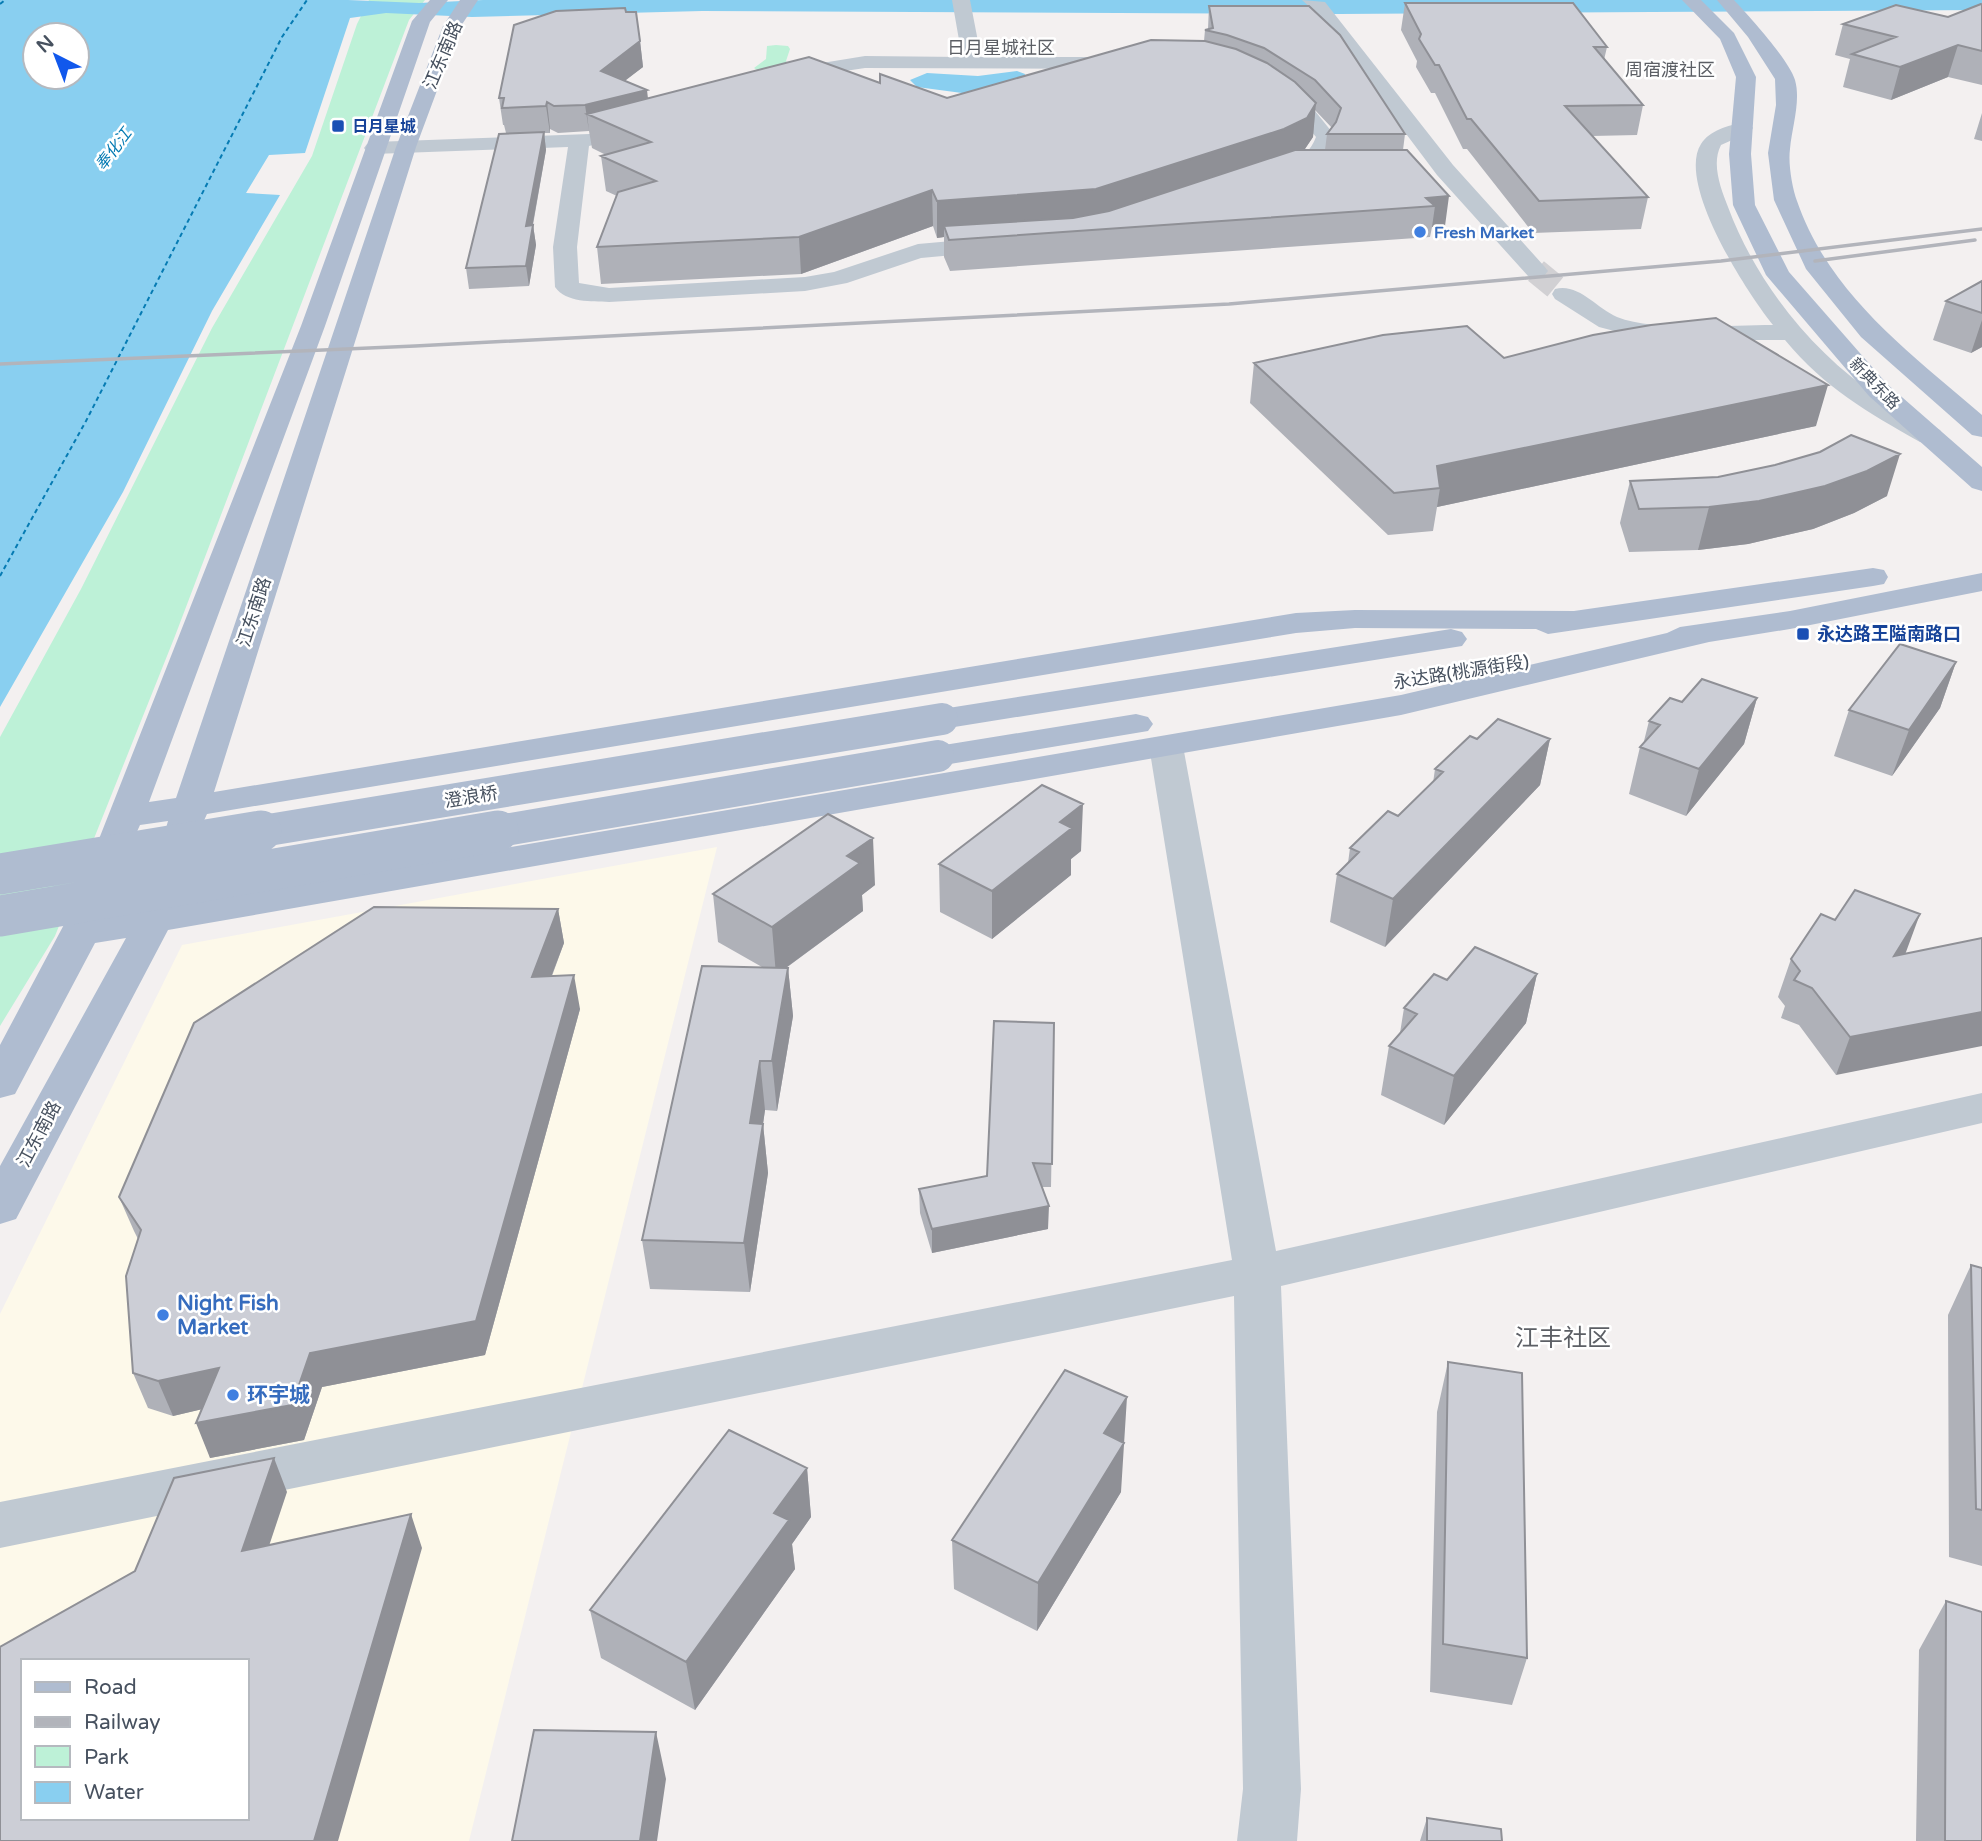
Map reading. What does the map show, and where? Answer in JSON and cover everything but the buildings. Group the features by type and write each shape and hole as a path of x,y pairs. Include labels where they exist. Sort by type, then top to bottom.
{"main road":[{"name":"江东南路","path":"0,1083 81,933 238,517 313,327 421,21 439,0"},
{"name":"江东南路","path":"0,1207 154,921 406,146 453,26 469,0"},
{"name":"新典东路","path":"1691,0 1728,37 1746,76 1740,155 1744,205 1778,275 1878,390 1982,482"},
{"path":"1731,8 1755,34 1785,79 1786,104 1779,153 1785,200 1818,270 1870,332 1982,429"},
{"name":"永达路(桃源街段)","path":"942,719 1573,621 1816,587 1982,557"},
{"name":"永达路(桃源街段)","path":"0,916 938,756 1790,620 1982,582"},
{"path":"125,817 1296,623 1355,620 1573,621"},
{"path":"81,933 1401,705 1703,634"},
{"name":"澄浪桥","path":"0,874 942,719"}],"street":[{"path":"962,6 973,63"},
{"path":"1319,8 1445,170 1536,271"},
{"path":"766,87 847,64 1136,63"},
{"path":"1255,82 1308,115 1326,137 1323,148 1315,158 1290,171 1257,181"},
{"path":"374,148 579,140 660,122"},
{"path":"1742,128 1716,138 1707,150 1706,179 1723,224 1755,285 1791,333 1862,398 1930,436"},
{"path":"579,140 565,247 567,287 580,293 609,295 805,284 839,278 918,251 1020,243"},
{"path":"1290,171 1329,170"},
{"path":"1419,170 1445,170"},
{"path":"1564,294 1608,322 1649,332 1791,333"},
{"path":"1166,746 1257,1273 1272,1789 1267,1841"},
{"path":"0,1525 1257,1273 1982,1108"}],"shaded area":[{"path":"717,847 469,1841 0,1841 0,1314 182,945"}],"green space":[{"path":"369,0 425,0 409,20 175,636 55,936 0,1026 0,737 81,589 212,328 312,156 357,24"},
{"path":"767,46 788,46 790,49 786,61 789,66 759,71 754,68 766,59"}],"water":[{"name":"奉化江","path":"0,0 348,0 419,3 483,0 1982,0 1982,10 1339,14 702,11 472,17 386,13 350,18 305,153 269,155 246,193 280,195 212,311 123,492 0,707"},
{"path":"1017,71 1025,74 1024,78 977,95 917,87 910,80 927,73 978,76"}],"ferry route":[{"path":"0,4 5,0"},
{"path":"0,576 86,421 282,37 307,0"}],"tunnel":[{"path":"1536,271 1564,294"}],"railway":[{"path":"0,364 415,346 1229,304 1721,261 1982,229"},
{"path":"1815,261 1975,240"}],"place":[{"name":"日月星城","path":"338,126"},
{"name":"Fresh Market","path":"1420,232"},
{"name":"永达路王隘南路口","path":"1803,634"},
{"name":"Night Fish Market","path":"163,1315"},
{"name":"环宇城","path":"233,1395"}],"district":[{"name":"日月星城社区","path":"1001,48"},
{"name":"周宿渡社区","path":"1670,70"},
{"name":"江丰社区","path":"1563,1338"}]}
